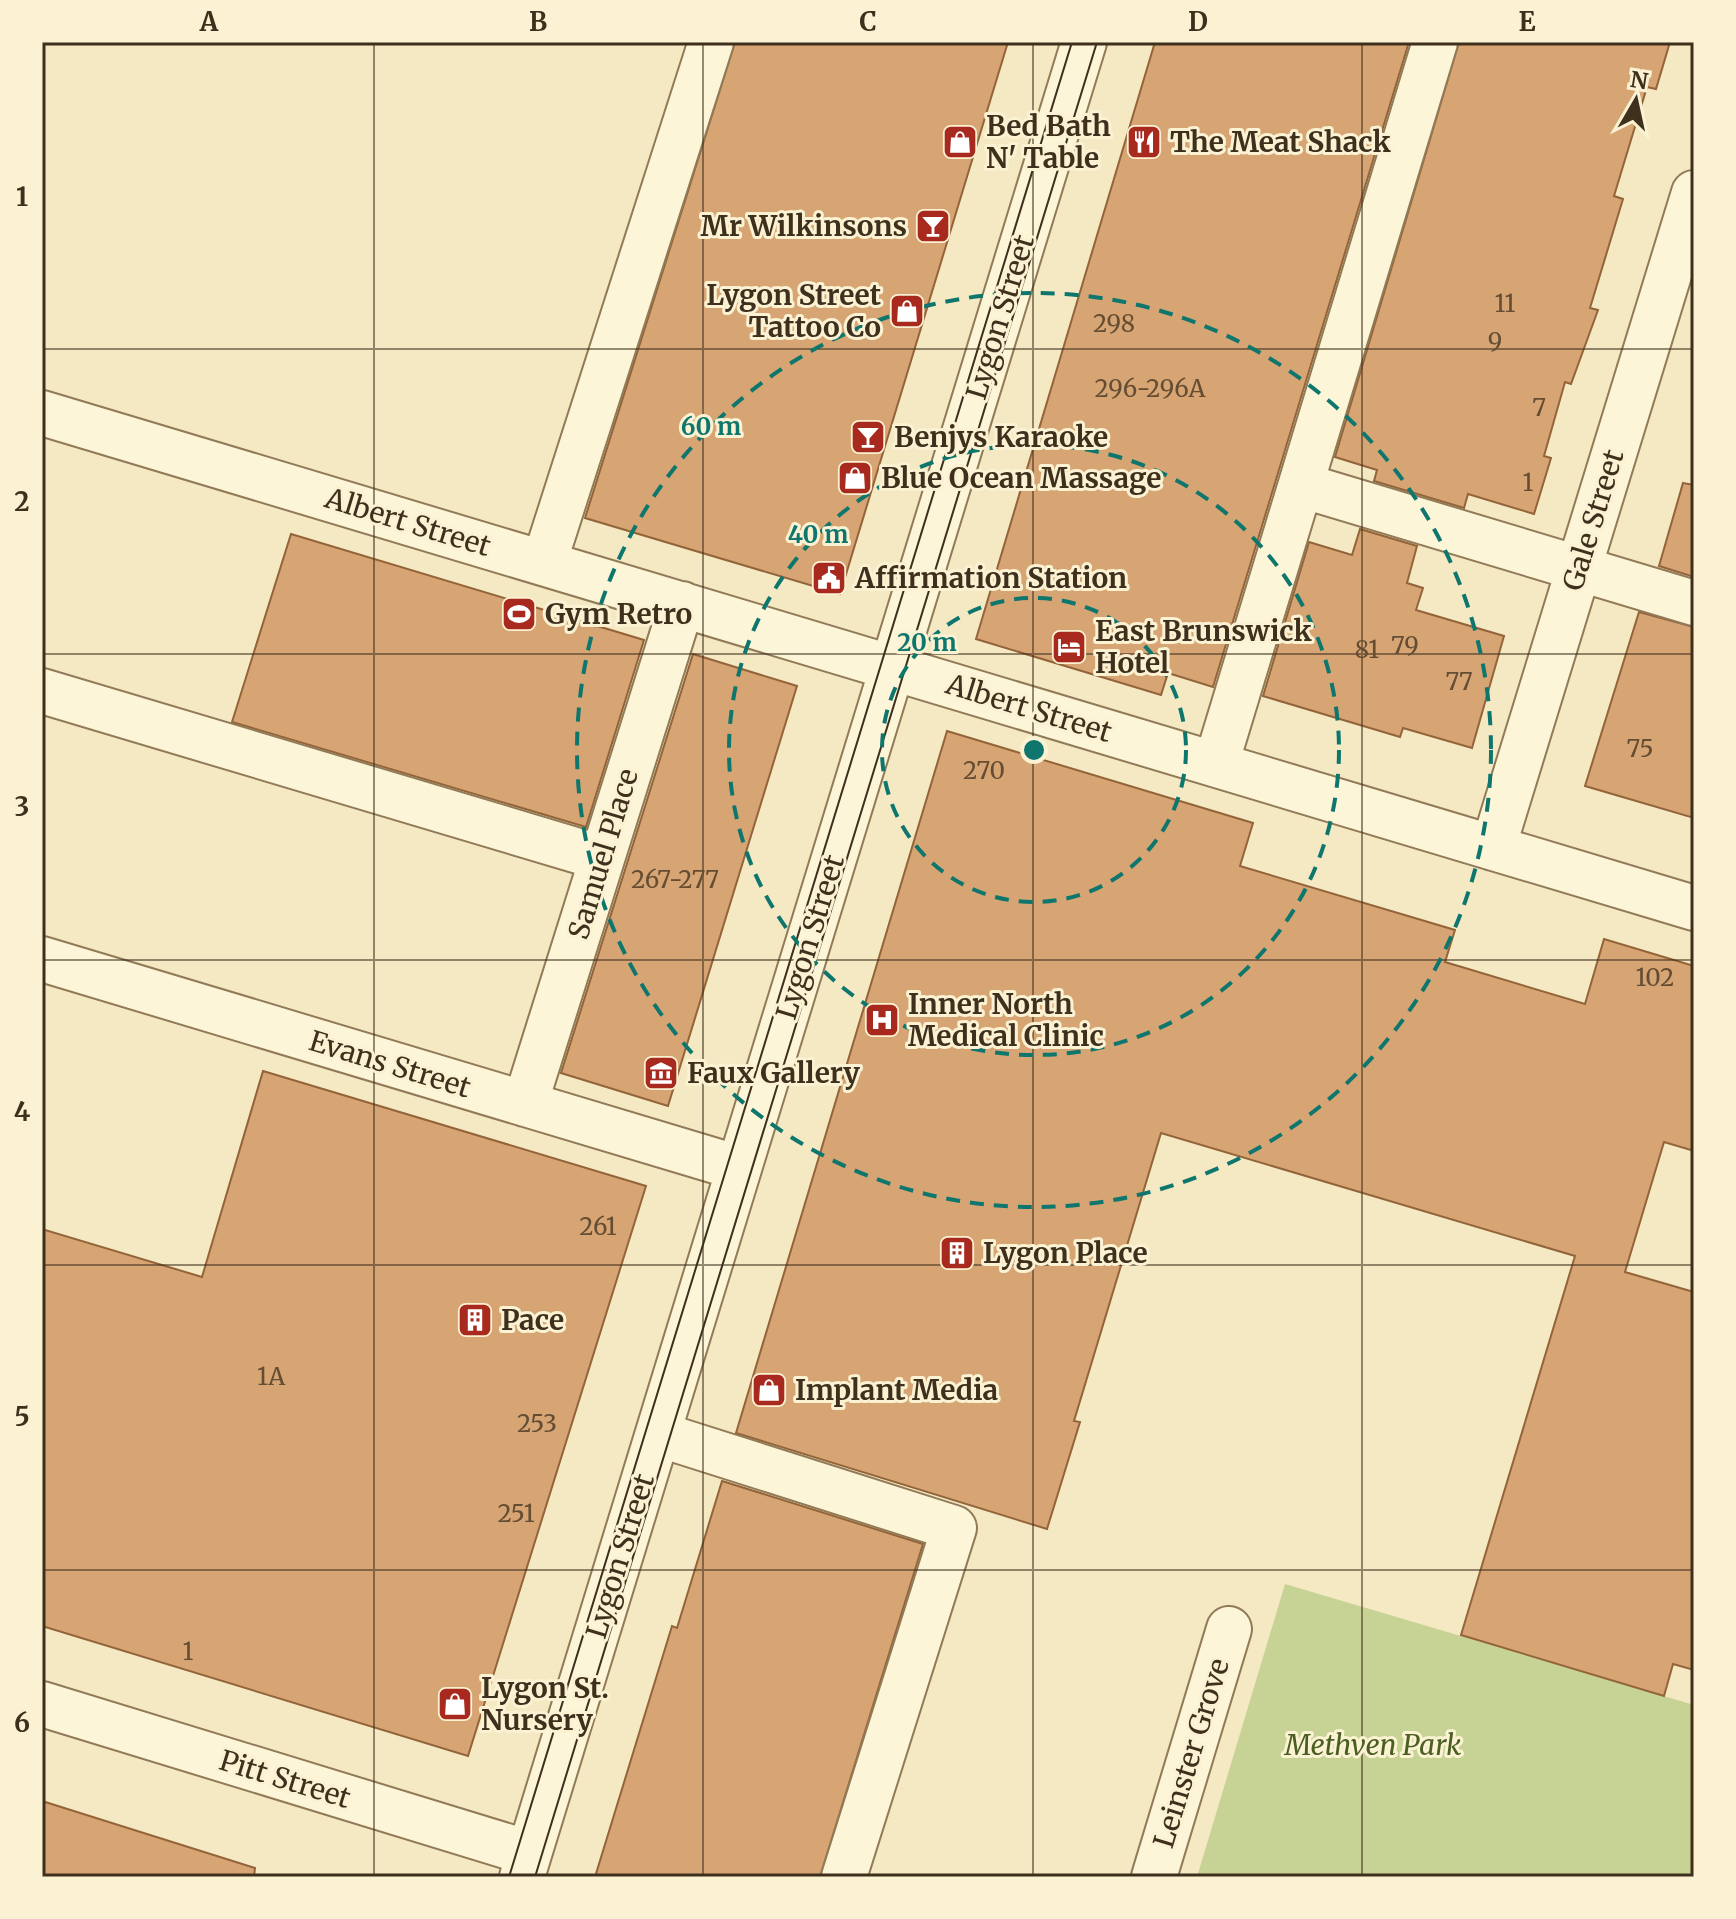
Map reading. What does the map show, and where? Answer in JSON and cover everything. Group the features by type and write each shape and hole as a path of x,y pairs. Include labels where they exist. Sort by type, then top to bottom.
{"street":[{"path":"544,563 711,42"},
{"name":"Lygon Street","path":"525,1865 1084,42"},
{"path":"1216,764 1435,42"},
{"name":"Gale Street","path":"1493,848 1694,193"},
{"name":"Albert Street","path":"42,413 1694,908"},
{"path":"1301,485 1694,603"},
{"name":"Samuel Place","path":"525,1104 682,604"},
{"path":"42,691 602,858"},
{"name":"Evans Street","path":"42,959 739,1168"},
{"path":"658,1434 954,1528 844,1877"},
{"name":"Leinster Grove","path":"1154,1877 1229,1629"},
{"name":"Pitt Street","path":"42,1704 525,1865"}],"green space":[{"name":"Methven Park","path":"1285,1584 1694,1705 1694,1877 1197,1877"}],"building":[{"path":"735,42 1008,42 840,594 585,518"},
{"path":"1155,42 1409,42 1213,687 1168,673 1161,695 976,639"},
{"path":"1459,42 1670,42 1656,89 1647,87 1614,196 1623,199 1590,308 1598,310 1571,384 1565,382 1544,456 1551,458 1534,514 1468,494 1464,508 1374,481 1377,470 1335,457"},
{"path":"1683,483 1694,485 1694,577 1659,566"},
{"path":"1360,529 1417,546 1407,583 1423,588 1416,610 1504,636 1472,748 1403,728 1400,737 1263,696 1309,542 1352,555"},
{"path":"291,534 644,640 586,827 232,722"},
{"path":"1639,612 1694,627 1694,818 1585,786"},
{"path":"693,654 797,686 668,1106 561,1073"},
{"path":"947,731 1253,823 1240,866 1455,930 1445,962 1585,1004 1604,939 1694,966 1694,1151 1664,1142 1625,1272 1694,1292 1694,1670 1673,1664 1664,1696 1461,1635 1575,1256 1161,1133 1074,1421 1080,1422 1047,1529 736,1433"},
{"path":"263,1071 646,1186 468,1756 42,1626 42,1229 202,1277"},
{"path":"722,1481 923,1544 820,1877 595,1877 672,1626 677,1628"},
{"path":"42,1801 255,1868 254,1877 42,1877"}],"tram line":[{"path":"509,1877 1072,42"},
{"path":"535,1877 1097,42"}],"place":[{"name":"Bed Bath N' Table","path":"960,142"},
{"name":"The Meat Shack","path":"1144,142"},
{"name":"Mr Wilkinsons","path":"933,226"},
{"name":"Lygon Street Tattoo Co","path":"907,311"},
{"name":"Benjys Karaoke","path":"868,437"},
{"name":"Blue Ocean Massage","path":"855,478"},
{"name":"Affirmation Station","path":"829,578"},
{"name":"Gym Retro","path":"519,614"},
{"name":"East Brunswick Hotel","path":"1069,647"},
{"name":"Inner North Medical Clinic","path":"882,1020"},
{"name":"Faux Gallery","path":"661,1073"},
{"name":"Lygon Place","path":"957,1253"},
{"name":"Pace","path":"475,1320"},
{"name":"Implant Media","path":"769,1390"},
{"name":"Lygon St. Nursery","path":"455,1704"}]}
